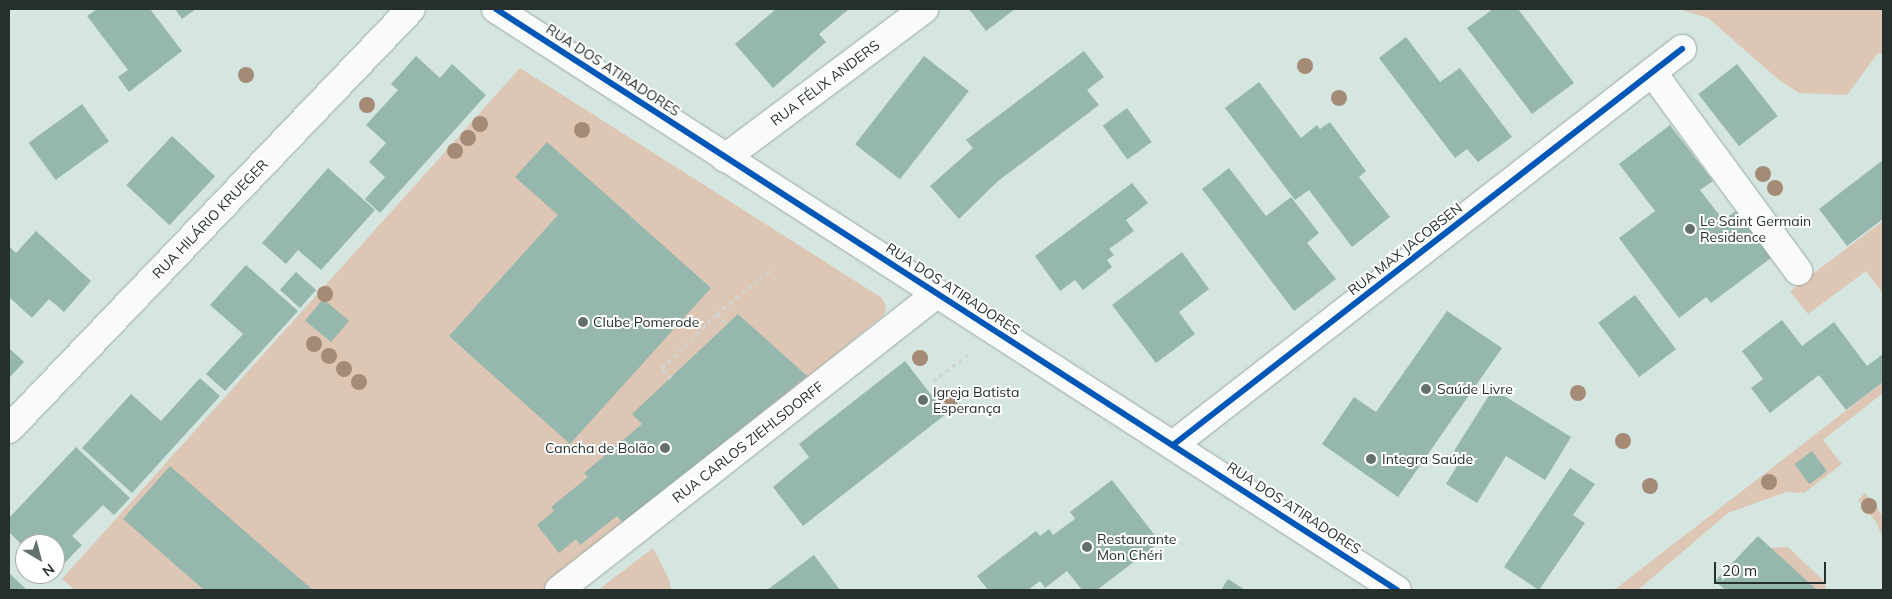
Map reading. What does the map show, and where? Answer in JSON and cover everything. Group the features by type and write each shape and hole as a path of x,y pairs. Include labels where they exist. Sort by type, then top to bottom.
{"street":[{"name":"RUA HILÁRIO KRUEGER","path":"9,429 411,9"},
{"name":"RUA DOS ATIRADORES","path":"496,9 725,158 1174,444 1397,590"},
{"name":"RUA FÉLIX ANDERS","path":"725,158 924,9"},
{"name":"RUA MAX JACOBSEN","path":"1174,444 1682,48"},
{"path":"1652,72 1798,271"},
{"name":"RUA CARLOS ZIEHLSDORFF","path":"559,590 937,294"}],"path":[{"path":"671,378 662,368 717,314 773,268"},
{"path":"717,314 728,324"},
{"path":"933,381 997,332"}],"shaded area":[{"path":"1678,9 1883,9 1883,55 1878,53 1847,95 1799,93 1779,80 1708,18"},
{"name":"Clube Pomerode","path":"520,68 882,298 886,306 884,315 544,590 75,590 65,582 65,576"},
{"path":"1883,221 1883,294 1866,271 1808,314 1790,291"},
{"path":"1883,382 1883,393 1823,440 1842,464 1804,493 1786,492 1728,513 1638,590 1614,590"},
{"path":"1865,493 1883,516 1883,538 1876,522 1858,500"},
{"path":"1788,547 1824,581 1826,590 1813,590 1767,548"},
{"path":"653,548 669,579 671,590 598,590"}],"building":[{"path":"97,9 150,9 182,51 129,92 118,77 128,70 87,16"},
{"path":"175,9 196,9 182,19"},
{"path":"776,9 849,9 819,34 826,42 773,88 735,44"},
{"path":"969,9 1015,9 986,31"},
{"path":"1493,9 1518,9 1574,83 1532,114 1467,28"},
{"path":"1406,37 1440,82 1460,68 1512,137 1478,162 1467,149 1455,158 1379,58"},
{"path":"1084,51 1104,77 1087,90 1099,105 998,181 959,219 930,186 973,148 966,140"},
{"path":"416,56 440,78 452,64 486,95 380,213 365,199 385,177 369,162 386,143 366,125 398,90 391,84"},
{"path":"924,56 969,91 900,179 855,144"},
{"path":"1737,64 1778,116 1739,146 1698,94"},
{"path":"1259,82 1301,138 1317,125 1320,129 1330,122 1366,171 1359,177 1390,217 1352,247 1309,190 1295,200 1225,108"},
{"path":"82,104 109,141 56,180 29,143"},
{"path":"1127,108 1152,142 1127,160 1103,126"},
{"name":"Le Saint Germain Residence","path":"1670,125 1713,181 1700,190 1723,220 1736,211 1771,258 1711,303 1706,297 1679,318 1619,238 1655,211 1619,164"},
{"path":"172,136 215,176 169,225 126,185"},
{"path":"547,142 711,288 570,444 449,336 558,215 515,177"},
{"path":"1883,160 1883,219 1847,246 1819,209"},
{"path":"328,168 375,210 321,270 298,250 286,264 262,243"},
{"path":"1229,168 1266,216 1291,197 1319,233 1307,243 1336,279 1294,311 1202,189"},
{"path":"1132,183 1148,203 1126,220 1134,231 1109,249 1114,255 1107,260 1112,267 1083,290 1075,280 1060,291 1035,256"},
{"path":"36,231 91,281 64,312 49,299 32,318 9,297 9,246 16,253"},
{"path":"1182,252 1209,289 1179,312 1195,334 1156,363 1112,305"},
{"path":"246,265 298,311 225,391 206,374 243,334 210,305"},
{"path":"296,272 316,290 300,308 280,290"},
{"path":"1635,295 1676,349 1639,377 1598,323"},
{"path":"323,299 349,321 331,342 305,320"},
{"path":"1447,311 1502,348 1398,497 1322,444 1354,397 1376,412"},
{"name":"Cancha de Bolão","path":"738,314 807,376 623,523 617,516 580,545 576,539 559,553 537,525 554,511 551,507 588,477 584,473 642,424 632,414"},
{"path":"1782,320 1802,346 1834,322 1867,366 1883,354 1883,382 1846,410 1819,375 1770,413 1751,388 1763,379 1742,351"},
{"path":"9,348 24,362 9,378"},
{"path":"905,361 946,414 803,526 773,487 809,457 799,444"},
{"path":"200,378 220,396 132,493 82,448 131,394 161,421"},
{"path":"1493,389 1571,437 1545,480 1506,456 1477,503 1446,484 1463,456 1454,451"},
{"path":"76,447 130,498 114,515 103,505 72,536 82,545 65,563 65,534 15,534 15,538 9,532 9,518"},
{"path":"1812,451 1827,471 1809,484 1794,464"},
{"path":"170,466 313,590 204,590 123,519"},
{"path":"1570,468 1595,484 1573,515 1585,523 1539,590 1504,567"},
{"path":"1112,480 1160,542 1097,590 1082,590 1067,571 1045,588 1040,581 1028,590 988,590 977,576 1036,531 1040,536 1049,529 1053,535 1075,519 1070,512"},
{"path":"1758,536 1817,590 1725,590 1715,581"},
{"path":"814,555 840,590 767,590"},
{"path":"9,573 15,579 15,584 21,584 27,590 9,590"},
{"path":"1228,579 1245,590 1221,590"}],"cycle path":[{"path":"496,9 1397,590"},
{"path":"1173,445 1682,49"}],"place":[{"name":"Le Saint Germain Residence","path":"1690,229"},
{"name":"Clube Pomerode","path":"583,322"},
{"name":"Saúde Livre","path":"1426,389"},
{"name":"Igreja Batista Esperança","path":"923,400"},
{"name":"Cancha de Bolão","path":"665,448"},
{"name":"Integra Saúde","path":"1371,459"},
{"name":"Restaurante Mon Chéri","path":"1087,547"}]}
